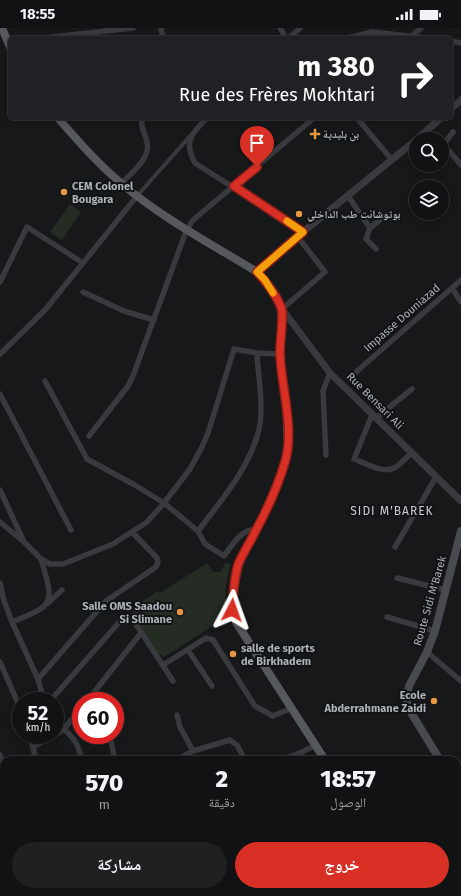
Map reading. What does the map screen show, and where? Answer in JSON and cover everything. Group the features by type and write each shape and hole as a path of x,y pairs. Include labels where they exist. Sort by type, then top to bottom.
{"main road":[{"path":"2,28 8,42"},
{"path":"60,120 100,164 121,184 187,230 257,272 265,280 282,309 280,354 286,405 288,443 285,461 277,485 238,564 232,610 236,622 323,756"},
{"name":"Route Sidi M'Barek","path":"438,756 407,706 407,695 409,686 427,652 435,631 446,590 458,555 461,531"}],"street":[{"path":"62,36 133,28"},
{"path":"290,36 300,28"},
{"path":"412,36 421,28"},
{"path":"356,36 372,32 403,36"},
{"path":"453,107 461,100"},
{"path":"121,184 146,156 147,142 141,124 142,120"},
{"path":"0,354 45,310 137,196 205,120"},
{"path":"89,436 128,386 187,230 192,221 312,120"},
{"path":"359,120 392,160"},
{"path":"424,132 439,120"},
{"path":"454,132 446,141 445,146 461,165"},
{"path":"192,135 189,145 190,154 195,163 234,186 300,234 325,272 282,309"},
{"path":"257,272 300,234 409,145"},
{"path":"348,196 370,228"},
{"path":"376,249 366,239 370,228 386,215"},
{"path":"0,282 27,227 83,263"},
{"name":"Impasse Douniazad","path":"356,372 461,280"},
{"path":"452,288 461,302"},
{"path":"82,292 124,311 154,320"},
{"name":"Rue Bensari Ali","path":"282,309 330,373 461,500"},
{"path":"0,522 24,542 41,559 50,564 63,564 113,544 147,522 164,503 190,469 205,440 234,349 257,353 280,354"},
{"path":"198,531 221,501 246,463 259,429 261,409 257,353"},
{"path":"326,455 323,391 330,373"},
{"path":"45,381 87,459 164,503 198,531 205,544 224,556 242,534 257,528"},
{"path":"411,453 395,468 389,470 383,470 354,458 374,416 412,389"},
{"path":"0,394 71,530"},
{"path":"395,548 436,477"},
{"path":"0,490 24,542"},
{"path":"38,679 106,601 156,567 158,562 157,558 132,532"},
{"path":"41,559 50,593 48,603"},
{"path":"397,578 446,590"},
{"path":"0,583 4,601 12,622 38,679 42,692"},
{"path":"12,622 37,612 62,590"},
{"path":"387,617 435,631"},
{"path":"58,692 122,619 132,618 173,681"},
{"path":"94,692 141,633"},
{"path":"163,665 206,638 210,638 213,640 255,706 273,716 292,708"},
{"path":"188,650 212,686"},
{"path":"427,652 461,681"},
{"path":"0,662 13,692"},
{"path":"177,715 180,727 193,752"},
{"path":"72,719 64,729 78,743 81,756"},
{"path":"186,756 193,752 230,740 237,745 243,756"},
{"path":"32,744 35,756"},
{"path":"33,747 38,744"},
{"path":"112,744 114,756"},
{"path":"291,756 316,745"}],"shaded area":[{"path":"70,204 81,212 62,240 50,232"},
{"name":"Salle OMS Saadou Si Slimane","path":"226,562 231,565 227,578 226,590 228,616 164,657 158,653 135,618 132,608 158,591 160,593 207,563 213,572 220,572"}],"slow traffic":[{"path":"273,293 265,280 257,272 303,232 287,221"}],"place":[{"name":"بن بليدية","path":"315,134"},
{"name":"CEM Colonel Bougara","path":"64,192"},
{"name":"بوتوشانت طب الداخلي","path":"299,214"},
{"name":"Salle OMS Saadou Si Slimane","path":"180,612"},
{"name":"salle de sports de Birkhadem","path":"233,654"},
{"name":"Ecole Abderrahmane Zaidi","path":"434,701"}],"district":[{"name":"SIDI M'BAREK","path":"392,511"}],"route":[{"path":"232,610 238,564 277,485 285,461 288,443 286,405 280,354 282,309 265,280 257,272 303,232 234,186 257,167"}]}
